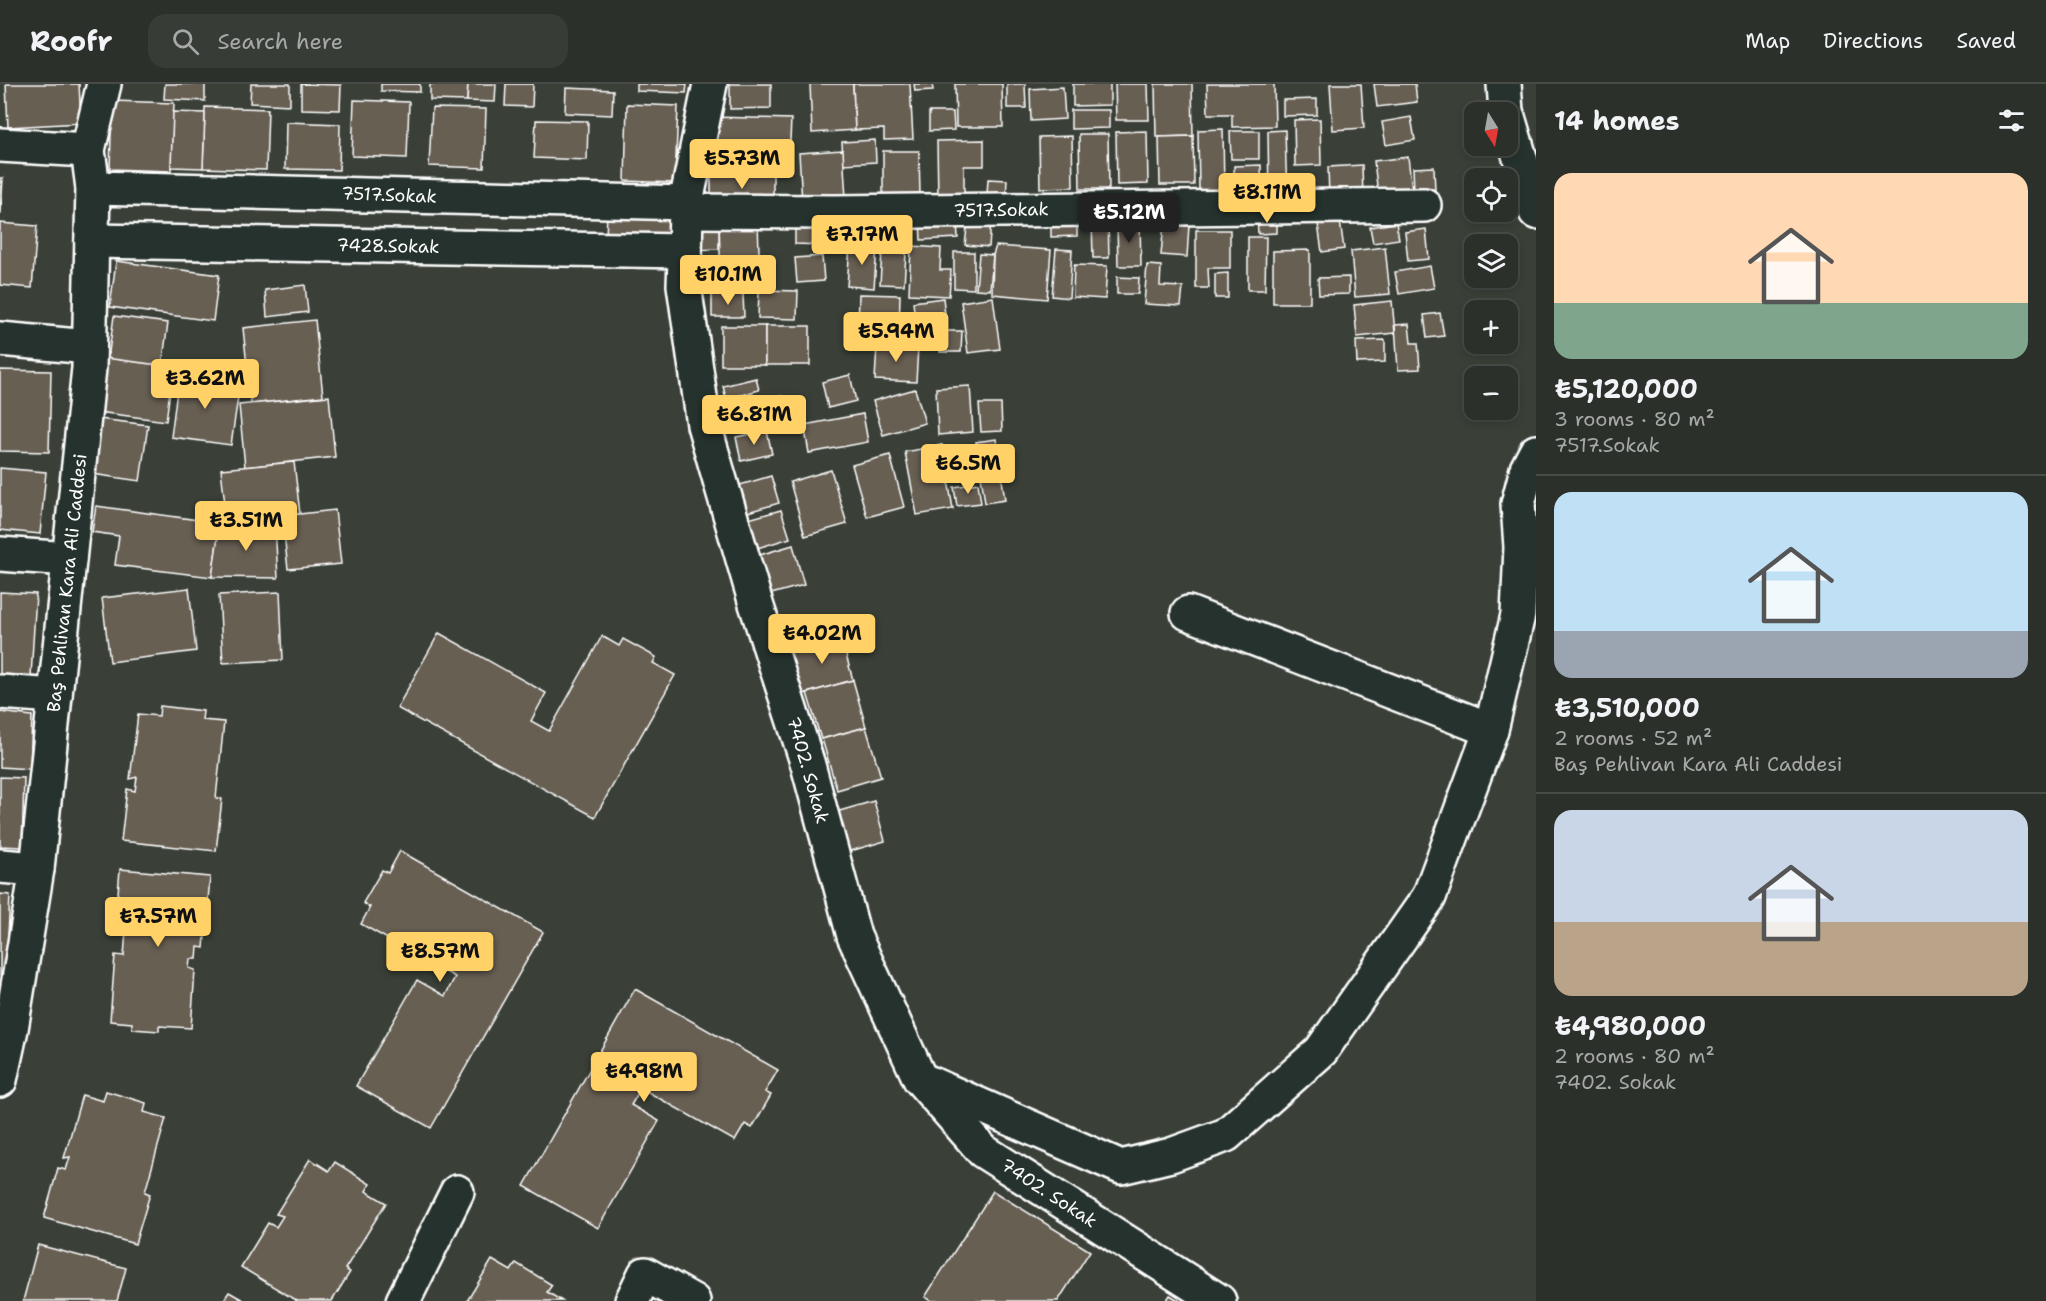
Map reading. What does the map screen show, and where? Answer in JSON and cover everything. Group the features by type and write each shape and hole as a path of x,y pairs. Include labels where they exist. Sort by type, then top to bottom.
{"street":[{"name":"Baş Pehlivan Kara Ali Caddesi","path":"0,1080 5,1029 37,869 89,368 93,188 88,150 104,84"},
{"name":"7402. Sokak","path":"710,84 686,207 684,285 708,437 756,604 808,765 854,936 920,1078 983,1151 1218,1301"},
{"path":"1504,84 1505,102"},
{"path":"0,145 88,150"},
{"path":"1518,151 1536,213"},
{"name":"7517.Sokak","path":"93,188 834,212 1424,205"},
{"name":"7428.Sokak","path":"92,241 685,250"},
{"path":"0,339 89,347"},
{"path":"920,1078 1120,1167 1171,1155 1226,1135 1321,1051 1429,897 1491,730 1528,566 1518,504 1527,469 1536,452"},
{"path":"0,554 69,559"},
{"path":"1188,613 1491,730"},
{"path":"0,692 55,696"},
{"path":"0,866 37,869"},
{"path":"403,1301 457,1192"},
{"path":"632,1301 645,1274 693,1301"}],"building":[{"path":"6,84 79,84 81,123 8,127"},
{"path":"165,84 205,84 205,101 164,99"},
{"path":"251,84 290,84 290,105 250,103"},
{"path":"301,84 341,85 340,110 301,109"},
{"path":"381,84 420,84 420,92 381,91"},
{"path":"430,84 468,84 467,101 430,100"},
{"path":"468,84 496,84 495,102 467,101"},
{"path":"506,84 533,84 532,107 505,106"},
{"path":"637,84 687,84 686,93 637,91"},
{"path":"730,84 771,84 771,108 730,109"},
{"path":"810,84 853,84 855,130 812,133"},
{"path":"853,84 910,84 913,139 884,140 884,129 855,130"},
{"path":"914,84 932,84 933,90 915,91"},
{"path":"955,84 1002,84 1003,127 956,127"},
{"path":"1007,84 1025,84 1026,108 1007,108"},
{"path":"1073,84 1110,84 1110,105 1073,106"},
{"path":"1115,84 1148,84 1149,120 1116,120"},
{"path":"1155,84 1192,84 1193,136 1156,137"},
{"path":"1207,84 1274,84 1275,126 1232,127 1232,114 1208,114"},
{"path":"1330,84 1361,84 1364,128 1333,130"},
{"path":"1374,84 1415,84 1417,102 1377,107"},
{"path":"1063,87 1065,119 1031,121 1030,89"},
{"path":"566,88 613,90 612,115 565,113"},
{"path":"1317,99 1317,115 1283,116 1283,100"},
{"path":"354,100 409,102 407,158 352,156"},
{"path":"112,101 174,103 171,171 110,169"},
{"path":"627,104 678,106 675,183 625,181"},
{"path":"205,107 268,109 266,170 203,168"},
{"path":"432,108 486,109 484,168 429,166"},
{"path":"1071,110 1109,110 1109,128 1071,129"},
{"path":"173,112 205,113 203,168 171,167"},
{"path":"929,112 953,112 954,130 929,131"},
{"path":"710,117 791,119 789,163 708,161"},
{"path":"1411,117 1415,140 1386,145 1382,122"},
{"path":"1320,119 1321,165 1295,166 1294,120"},
{"path":"536,120 588,121 587,160 534,158"},
{"path":"286,122 340,124 339,170 285,169"},
{"path":"1223,129 1224,191 1199,191 1198,130"},
{"path":"1285,130 1287,199 1269,200 1268,131"},
{"path":"1147,131 1148,184 1117,185 1116,132"},
{"path":"1230,131 1259,131 1259,159 1231,159"},
{"path":"1079,134 1108,134 1109,189 1080,189"},
{"path":"1072,136 1073,187 1040,188 1039,137"},
{"path":"1193,136 1194,185 1160,185 1159,137"},
{"path":"875,140 876,162 843,164 842,142"},
{"path":"984,140 984,166 964,166 964,197 938,198 937,141"},
{"path":"843,150 846,199 802,202 799,153"},
{"path":"883,151 919,151 920,196 883,197"},
{"path":"1408,157 1412,190 1378,194 1374,161"},
{"path":"1261,165 1262,199 1235,199 1234,166"},
{"path":"1362,165 1363,197 1329,198 1328,167"},
{"path":"1434,167 1435,191 1414,192 1413,168"},
{"path":"711,173 773,173 773,206 711,206"},
{"path":"0,178 3,178 1,213 0,213"},
{"path":"988,179 1007,180 1006,196 987,195"},
{"path":"607,211 669,215 668,242 606,240"},
{"path":"1339,214 1344,249 1322,252 1317,217"},
{"path":"1277,215 1277,233 1258,234 1257,216"},
{"path":"865,216 901,218 899,249 863,246"},
{"path":"957,219 958,238 921,240 920,221"},
{"path":"1077,219 1077,236 1051,237 1051,220"},
{"path":"795,220 823,221 822,245 795,244"},
{"path":"968,220 991,221 989,247 965,245"},
{"path":"1092,220 1108,220 1109,258 1093,258"},
{"path":"823,221 850,222 850,245 822,245"},
{"path":"758,222 760,281 721,283 719,223"},
{"path":"1140,222 1141,266 1118,266 1117,223"},
{"path":"0,223 37,226 32,288 0,285"},
{"path":"719,223 719,249 696,250 695,225"},
{"path":"1164,223 1189,225 1187,257 1161,255"},
{"path":"1396,223 1399,239 1373,243 1370,227"},
{"path":"1426,229 1429,259 1408,261 1405,232"},
{"path":"1196,230 1230,230 1230,268 1208,268 1209,288 1196,288"},
{"path":"1248,237 1266,237 1265,290 1248,290"},
{"path":"850,245 877,247 874,288 847,286"},
{"path":"911,246 941,248 940,270 951,270 949,296 909,294"},
{"path":"996,246 1051,250 1047,299 992,294 993,255"},
{"path":"1385,247 1390,294 1355,297 1351,251"},
{"path":"1056,249 1072,250 1069,298 1052,296"},
{"path":"1310,250 1310,303 1273,303 1273,251"},
{"path":"882,251 906,253 904,285 880,284"},
{"path":"954,252 974,252 974,289 954,288"},
{"path":"979,254 993,255 990,290 976,289"},
{"path":"822,256 824,281 797,283 795,258"},
{"path":"116,261 219,275 213,321 110,307"},
{"path":"695,262 713,262 713,284 695,284"},
{"path":"1074,265 1107,266 1105,299 1073,297"},
{"path":"1147,265 1161,266 1160,286 1183,287 1181,306 1144,304"},
{"path":"1430,266 1434,288 1399,294 1395,272"},
{"path":"1228,273 1228,298 1215,298 1215,274"},
{"path":"1117,277 1139,278 1138,294 1117,294"},
{"path":"1349,277 1349,294 1319,295 1318,278"},
{"path":"305,285 308,312 267,317 265,290"},
{"path":"759,290 798,291 797,319 758,318"},
{"path":"712,294 743,294 744,317 712,317"},
{"path":"859,294 900,295 899,333 858,332"},
{"path":"993,297 1000,349 968,353 961,302"},
{"path":"943,298 945,315 915,320 913,302"},
{"path":"1392,301 1395,333 1357,337 1354,305"},
{"path":"1440,313 1444,336 1427,338 1424,315"},
{"path":"114,316 168,323 162,366 108,359"},
{"path":"315,320 323,396 251,404 243,328"},
{"path":"1409,324 1411,343 1418,343 1420,369 1398,370 1395,325"},
{"path":"721,326 765,326 765,365 721,365"},
{"path":"765,326 810,326 810,365 765,365"},
{"path":"941,331 962,331 961,352 940,352"},
{"path":"1385,340 1385,362 1357,363 1356,341"},
{"path":"877,345 918,347 916,382 875,380"},
{"path":"105,358 173,367 166,421 98,412"},
{"path":"0,370 51,371 49,452 0,451"},
{"path":"179,375 240,383 231,445 171,437"},
{"path":"850,375 856,401 828,408 822,382"},
{"path":"756,378 759,390 726,399 723,386"},
{"path":"970,386 973,432 938,435 936,388"},
{"path":"915,389 925,423 883,435 873,401"},
{"path":"329,396 335,457 245,467 239,405"},
{"path":"782,396 786,419 738,427 735,404"},
{"path":"979,404 1001,404 1002,431 981,432"},
{"path":"863,414 868,442 809,453 804,425"},
{"path":"99,419 148,425 140,481 92,474"},
{"path":"767,431 772,454 741,461 736,437"},
{"path":"996,439 1005,500 985,503 976,442"},
{"path":"942,445 953,509 917,515 905,452"},
{"path":"890,455 904,507 867,517 852,465"},
{"path":"294,462 300,514 227,522 221,469"},
{"path":"0,468 46,472 40,534 0,530"},
{"path":"831,470 847,524 805,536 790,482"},
{"path":"771,476 779,503 741,514 733,487"},
{"path":"978,483 981,503 957,506 954,487"},
{"path":"96,506 220,523 212,577 115,565 119,536 92,532"},
{"path":"335,510 341,564 288,569 282,516"},
{"path":"781,510 790,538 754,549 745,520"},
{"path":"220,523 275,525 278,578 212,577"},
{"path":"793,545 804,585 764,596 753,557"},
{"path":"189,588 196,651 110,662 102,598"},
{"path":"0,592 36,594 31,676 0,674"},
{"path":"280,592 283,660 223,663 219,595"},
{"path":"439,633 546,693 531,721 549,731 602,636 619,646 623,639 656,657 653,663 675,675 595,817 397,708"},
{"path":"841,637 853,680 803,694 790,651"},
{"path":"853,680 866,727 821,739 807,693"},
{"path":"160,706 203,711 202,720 224,722 216,798 222,799 216,851 121,841 127,789 135,791 137,777 130,779 138,714 159,716"},
{"path":"0,712 32,716 30,769 0,767"},
{"path":"866,727 881,777 837,790 822,739"},
{"path":"0,777 24,778 22,847 0,846"},
{"path":"874,801 885,841 847,852 836,812"},
{"path":"400,851 543,932 431,1128 356,1086 417,980 445,996 455,977 361,924 370,907 363,903 382,870 388,873"},
{"path":"120,869 210,877 204,948 198,947 197,959 190,959 189,968 195,970 191,1028 159,1026 159,1031 132,1029 132,1023 110,1021 115,955 124,956 126,930 115,930"},
{"path":"0,894 10,895 6,977 0,976"},
{"path":"635,989 778,1070 765,1092 771,1095 752,1128 745,1124 735,1141 641,1088 631,1105 659,1121 598,1228 524,1186"},
{"path":"106,1091 146,1103 144,1112 166,1118 145,1192 150,1194 135,1244 44,1218 58,1168 66,1170 70,1157 64,1158 82,1095 103,1101"},
{"path":"310,1159 329,1171 335,1162 370,1184 366,1191 386,1203 345,1269 350,1272 332,1301 297,1301 241,1267 268,1223 276,1227 283,1216 276,1214"},
{"path":"993,1191 1090,1251 1058,1301 932,1301 925,1297"},
{"path":"38,1245 126,1268 117,1301 23,1301"},
{"path":"492,1260 511,1271 516,1263 552,1285 547,1292 562,1301 467,1301"},
{"path":"229,1292 245,1301 223,1301"},
{"path":"1170,1295 1180,1301 1166,1301"}]}
